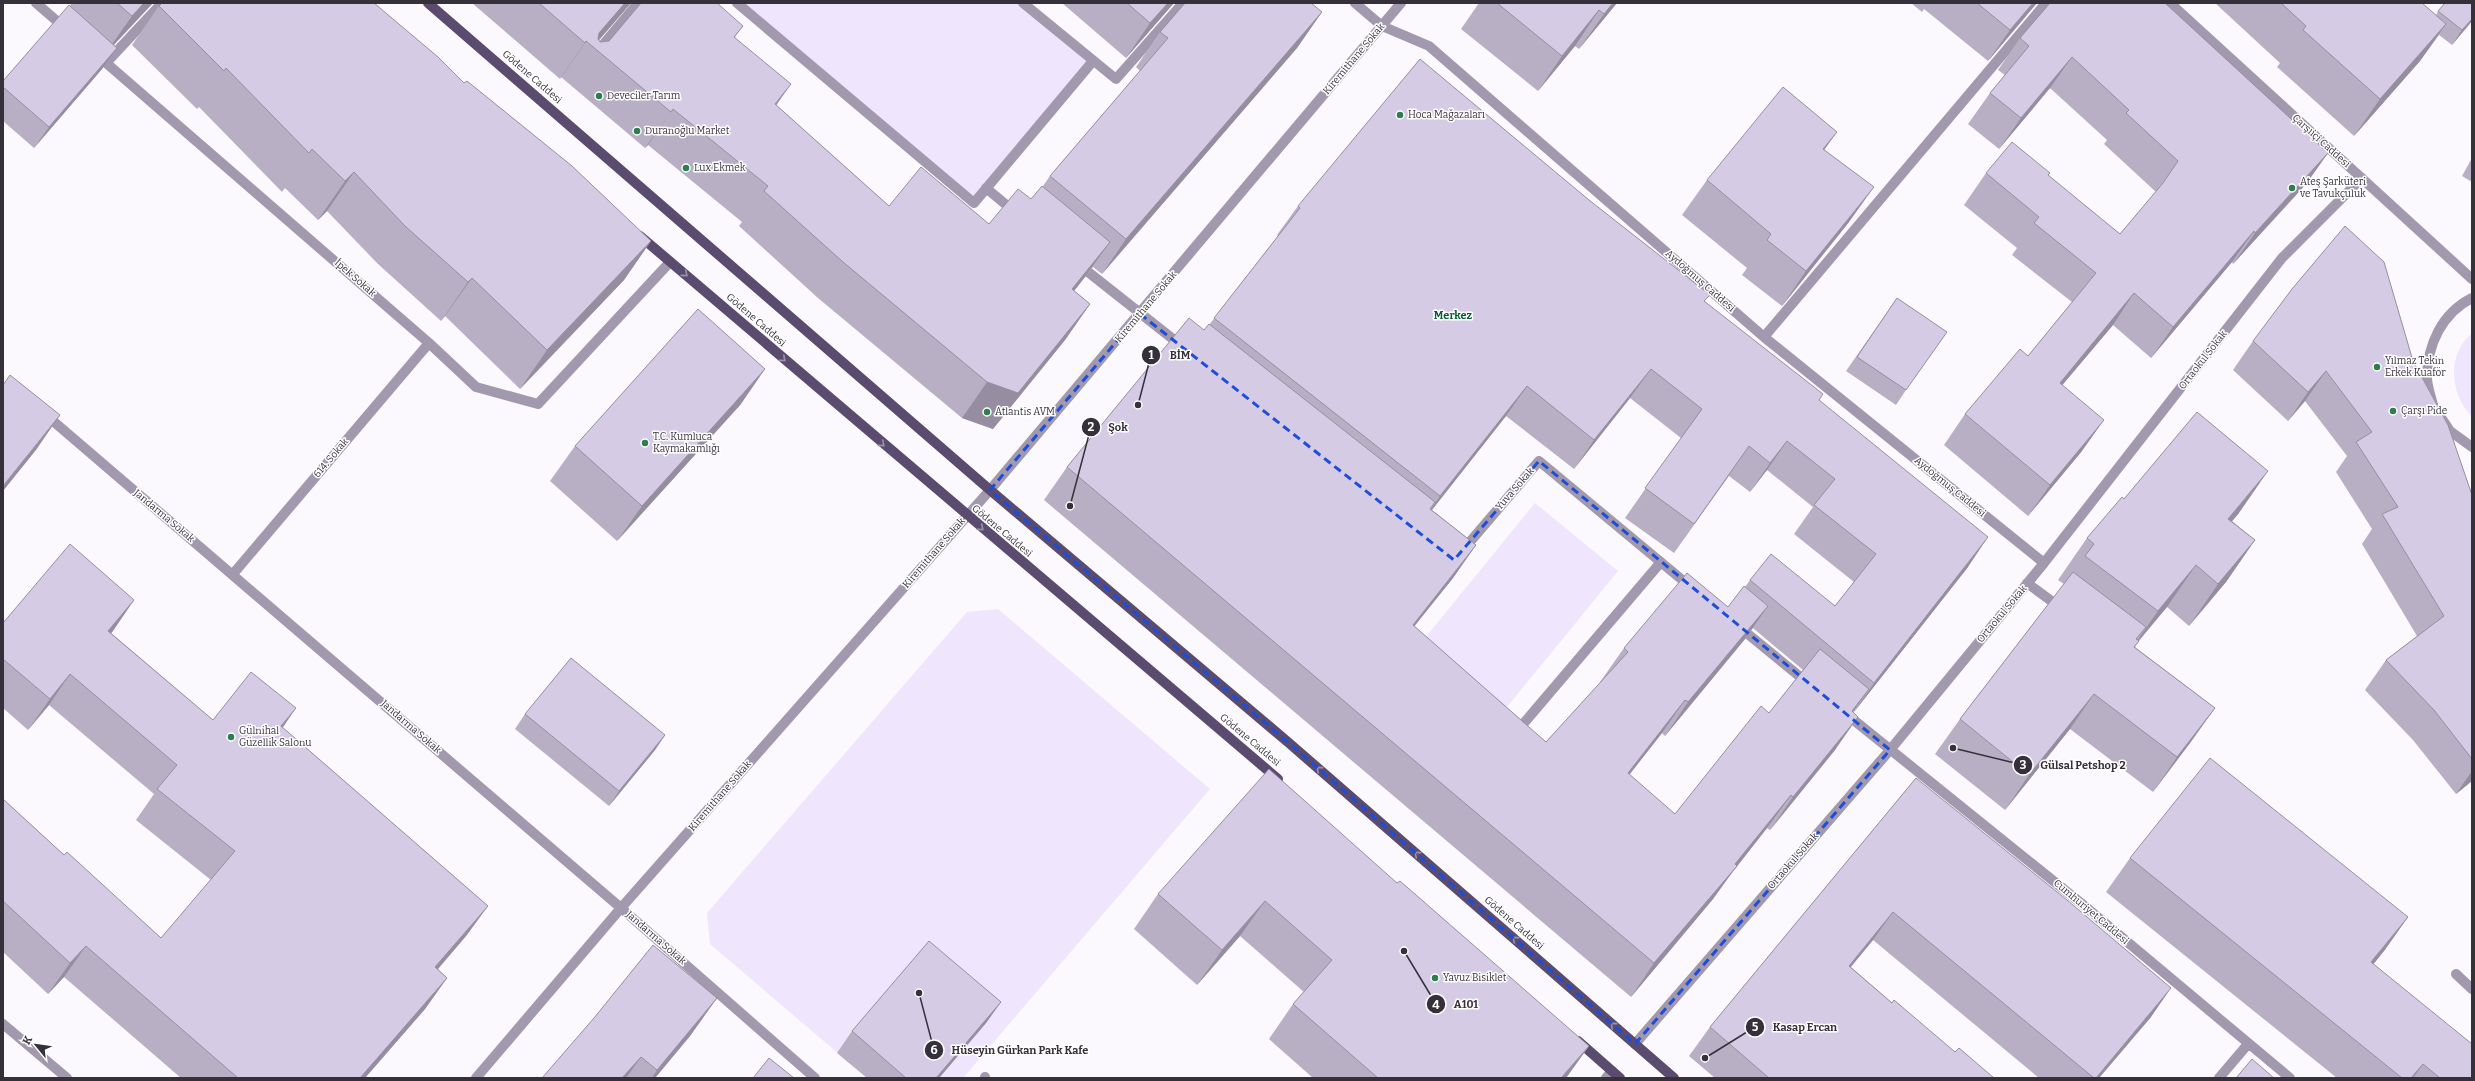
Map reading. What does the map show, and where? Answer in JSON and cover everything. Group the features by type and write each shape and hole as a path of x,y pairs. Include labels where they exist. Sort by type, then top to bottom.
{"main road":[{"name":"Gödene Caddesi","path":"428,3 990,490 1289,743 1674,1078"},
{"name":"Gödene Caddesi","path":"634,231 967,516 1284,784"},
{"path":"1571,1035 1613,1076"}],"street":[{"path":"36,3 71,33"},
{"path":"106,63 162,3"},
{"path":"589,61 638,3"},
{"path":"737,3 974,203 1092,61"},
{"path":"1022,3 1116,79 1183,3"},
{"name":"Aydoğmuş Caddesi","path":"1355,3 1382,26 1429,46 1764,337 2044,563"},
{"name":"Kiremithane Sokak","path":"476,1078 621,908 990,490 1401,3"},
{"path":"1764,337 2046,3"},
{"name":"Çarşıiçi Caddesi","path":"2170,3 2472,279"},
{"name":"İpek Sokak","path":"89,48 429,343 476,388 538,404 670,262"},
{"name":"Ortaokul Sokak","path":"1634,1044 1890,750 2044,563 2282,258 2362,178"},
{"path":"986,188 1026,222"},
{"path":"1068,255 1191,354"},
{"path":"2472,298 2462,303 2441,324 2429,350 2427,379 2434,407 2450,431 2472,447"},
{"name":"614. Sokak","path":"233,574 429,343"},
{"name":"Jandarma Sokak","path":"39,410 233,574 621,908 815,1078"},
{"name":"Yuva Sokak","path":"1454,560 1539,461 1703,597"},
{"path":"1524,723 1661,562"},
{"path":"2027,583 2072,617"},
{"path":"1727,616 1817,690"},
{"path":"1836,705 1890,750"},
{"name":"Cumhuriyet Caddesi","path":"1890,750 2082,904 2290,1078"},
{"path":"2456,974 2472,989"},
{"path":"3,1024 67,1078"},
{"path":"2219,1078 2248,1044"}],"highlighted area":[{"path":"1140,314 1454,560 1539,461 1890,750 1635,1044 1289,743 990,490"}],"shaded area":[{"path":"737,3 1023,3 1093,61 974,203"},
{"path":"2472,333 2472,417 2459,397 2455,386 2454,375 2458,352"},
{"path":"1535,503 1618,571 1490,728 1407,660"},
{"path":"998,609 1210,789 963,1078 867,1078 710,944 707,913 967,612"}],"building":[{"path":"117,3 144,3 132,16"},
{"path":"162,3 374,3 438,57 464,83 467,81 572,166 651,241 547,350 472,278 468,282 405,226 354,172 345,181 312,149 309,153 226,68 224,71 159,6"},
{"path":"539,3 625,3 599,33 598,39 600,42 609,41 641,3 717,3 743,26 734,37 791,84 775,104 889,206 921,167 989,224 1018,189 1031,199 1042,186 1110,242 1072,289 1090,304 1018,393 987,382 843,262 764,191 768,186 673,109 671,112 586,41 585,43"},
{"path":"1127,3 1168,3 1150,23"},
{"path":"1185,3 1311,3 1322,12 1126,239 1050,176 1168,38 1160,32"},
{"path":"1497,3 1613,3 1604,14 1599,10 1562,56"},
{"path":"1977,3 2033,3 2010,30"},
{"path":"2050,3 2165,3 2328,153 2255,233 2254,231 2173,327 2134,293 2060,383 2104,420 2050,485 1965,414 2020,349 2028,356 2096,273 2034,223 2039,217 1986,173 2012,142 2050,173 2048,175 2120,234 2163,183 2178,161 2126,113 2129,110 2072,57 2021,118 1990,93 2029,46 2020,38"},
{"path":"2281,3 2422,3 2446,24 2380,99 2303,30 2306,26"},
{"path":"2445,3 2472,3 2472,19 2462,30 2438,11"},
{"path":"69,5 117,48 49,127 3,87 3,81"},
{"path":"1420,59 1589,200 1710,295 1704,301 1823,394 1819,400 1988,537 1874,683 1750,580 1771,554 1835,606 1876,554 1814,505 1835,479 1787,441 1770,463 1749,446 1694,524 1645,488 1702,409 1651,369 1594,440 1527,386 1440,496 1214,318 1300,208 1298,206"},
{"path":"1783,87 1837,132 1823,149 1874,187 1806,271 1767,240 1771,234 1707,180"},
{"path":"2345,226 2384,262 2413,361 2448,425 2472,495 2472,759 2434,710 2386,660 2444,616 2382,514 2398,507 2356,442 2372,432 2326,371 2308,392 2253,341 2292,289"},
{"path":"1897,298 1947,332 1906,390 1857,357"},
{"name":"T.C. Kumluca Kaymakamlığı","path":"698,309 765,369 642,506 575,446"},
{"path":"1189,318 1204,330 1209,324 1435,502 1430,509 1476,545 1413,625 1546,742 1628,652 1624,648 1687,573 1728,607 1744,586 1768,606 1688,702 1685,700 1628,773 1675,814 1761,706 1769,713 1820,649 1869,689 1852,711 1858,717 1793,797 1791,795 1735,864 1737,866 1654,963 1067,467"},
{"path":"10,375 60,415 3,486 3,385"},
{"path":"2197,412 2268,471 2228,519 2255,540 2218,584 2196,565 2158,611 2085,556 2094,544 2087,538 2122,497 2124,499"},
{"path":"70,544 134,600 108,631 213,720 251,672 296,708 281,726 488,906 435,967 447,978 360,1078 238,1078 86,946 70,963 3,901 3,799 64,855 67,852 161,938 235,851 157,789 177,765 70,674 50,699 3,659 3,623"},
{"path":"2073,572 2146,627 2136,639 2139,641 2134,647 2215,708 2177,757 2094,694 2029,775 1960,719"},
{"path":"571,658 665,735 619,791 525,714"},
{"path":"2210,758 2408,917 2371,962 2472,1044 2472,1078 2440,1078 2423,1064 2411,1078 2402,1078 2130,858"},
{"path":"1269,769 1397,883 1400,881 1589,1046 1561,1078 1378,1078 1293,1004 1332,960 1265,901 1222,950 1158,894"},
{"path":"1916,778 2067,900 2171,988 2096,1078 2094,1078 1893,912 1849,966 1892,1003 1894,1000 1955,1052 1959,1048 1994,1078 1769,1078 1710,1027"},
{"path":"929,941 1001,1002 936,1078 906,1078 852,1031"},
{"path":"653,945 717,998 657,1070 641,1057 622,1078 542,1078 594,1018"},
{"path":"769,1058 794,1078 753,1078"},
{"path":"2252,1059 2274,1078 2236,1078"}],"place":[{"name":"Deveciler Tarım","path":"599,96"},
{"name":"Hoca Mağazaları","path":"1400,115"},
{"name":"Duranoğlu Market","path":"637,131"},
{"name":"Lux Ekmek","path":"686,168"},
{"name":"Ateş Şarküteri ve Tavukçuluk","path":"2292,188"},
{"name":"Yılmaz Tekin Erkek Kuaför","path":"2377,367"},
{"name":"BİM","path":"1138,405"},
{"name":"Çarşı Pide","path":"2393,411"},
{"name":"Atlantis AVM","path":"987,412"},
{"name":"T.C. Kumluca Kaymakamlığı","path":"645,443"},
{"name":"Şok","path":"1070,506"},
{"name":"Gülnihal Güzellik Salonu","path":"231,737"},
{"name":"Gülsal Petshop 2","path":"1953,748"},
{"name":"A101","path":"1404,951"},
{"name":"Yavuz Bisiklet","path":"1435,978"},
{"name":"Hüseyin Gürkan Park Kafe","path":"919,993"},
{"name":"Kasap Ercan","path":"1705,1058"}],"district":[{"name":"Merkez","path":"1453,315"}]}
